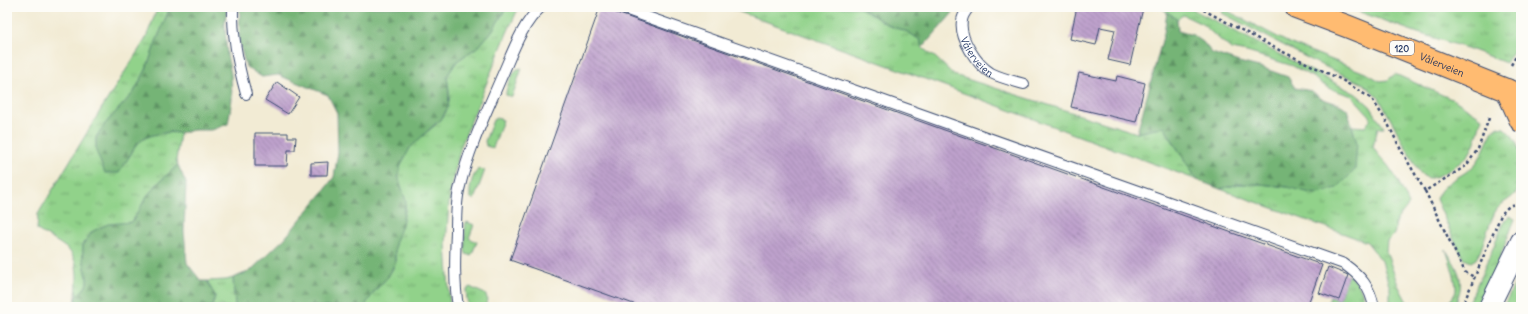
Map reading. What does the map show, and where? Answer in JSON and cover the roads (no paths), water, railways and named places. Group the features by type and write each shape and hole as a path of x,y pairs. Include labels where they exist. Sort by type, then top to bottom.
{"main road":[{"name":"Vålerveien","path":"1296,7 1349,26 1514,93"},
{"name":"120","path":"1514,93 1521,121"}],"street":[{"path":"1489,307 1521,241"}],"lane":[{"path":"233,7 233,33 237,59 246,94"},
{"path":"458,307 455,290 454,262 459,187 469,155 517,42 533,14 542,7"},
{"path":"619,7 1344,264 1358,274 1372,294 1374,307"},
{"name":"Vålerveien","path":"968,7 962,21 963,35 978,63 991,72 1024,84"}]}
